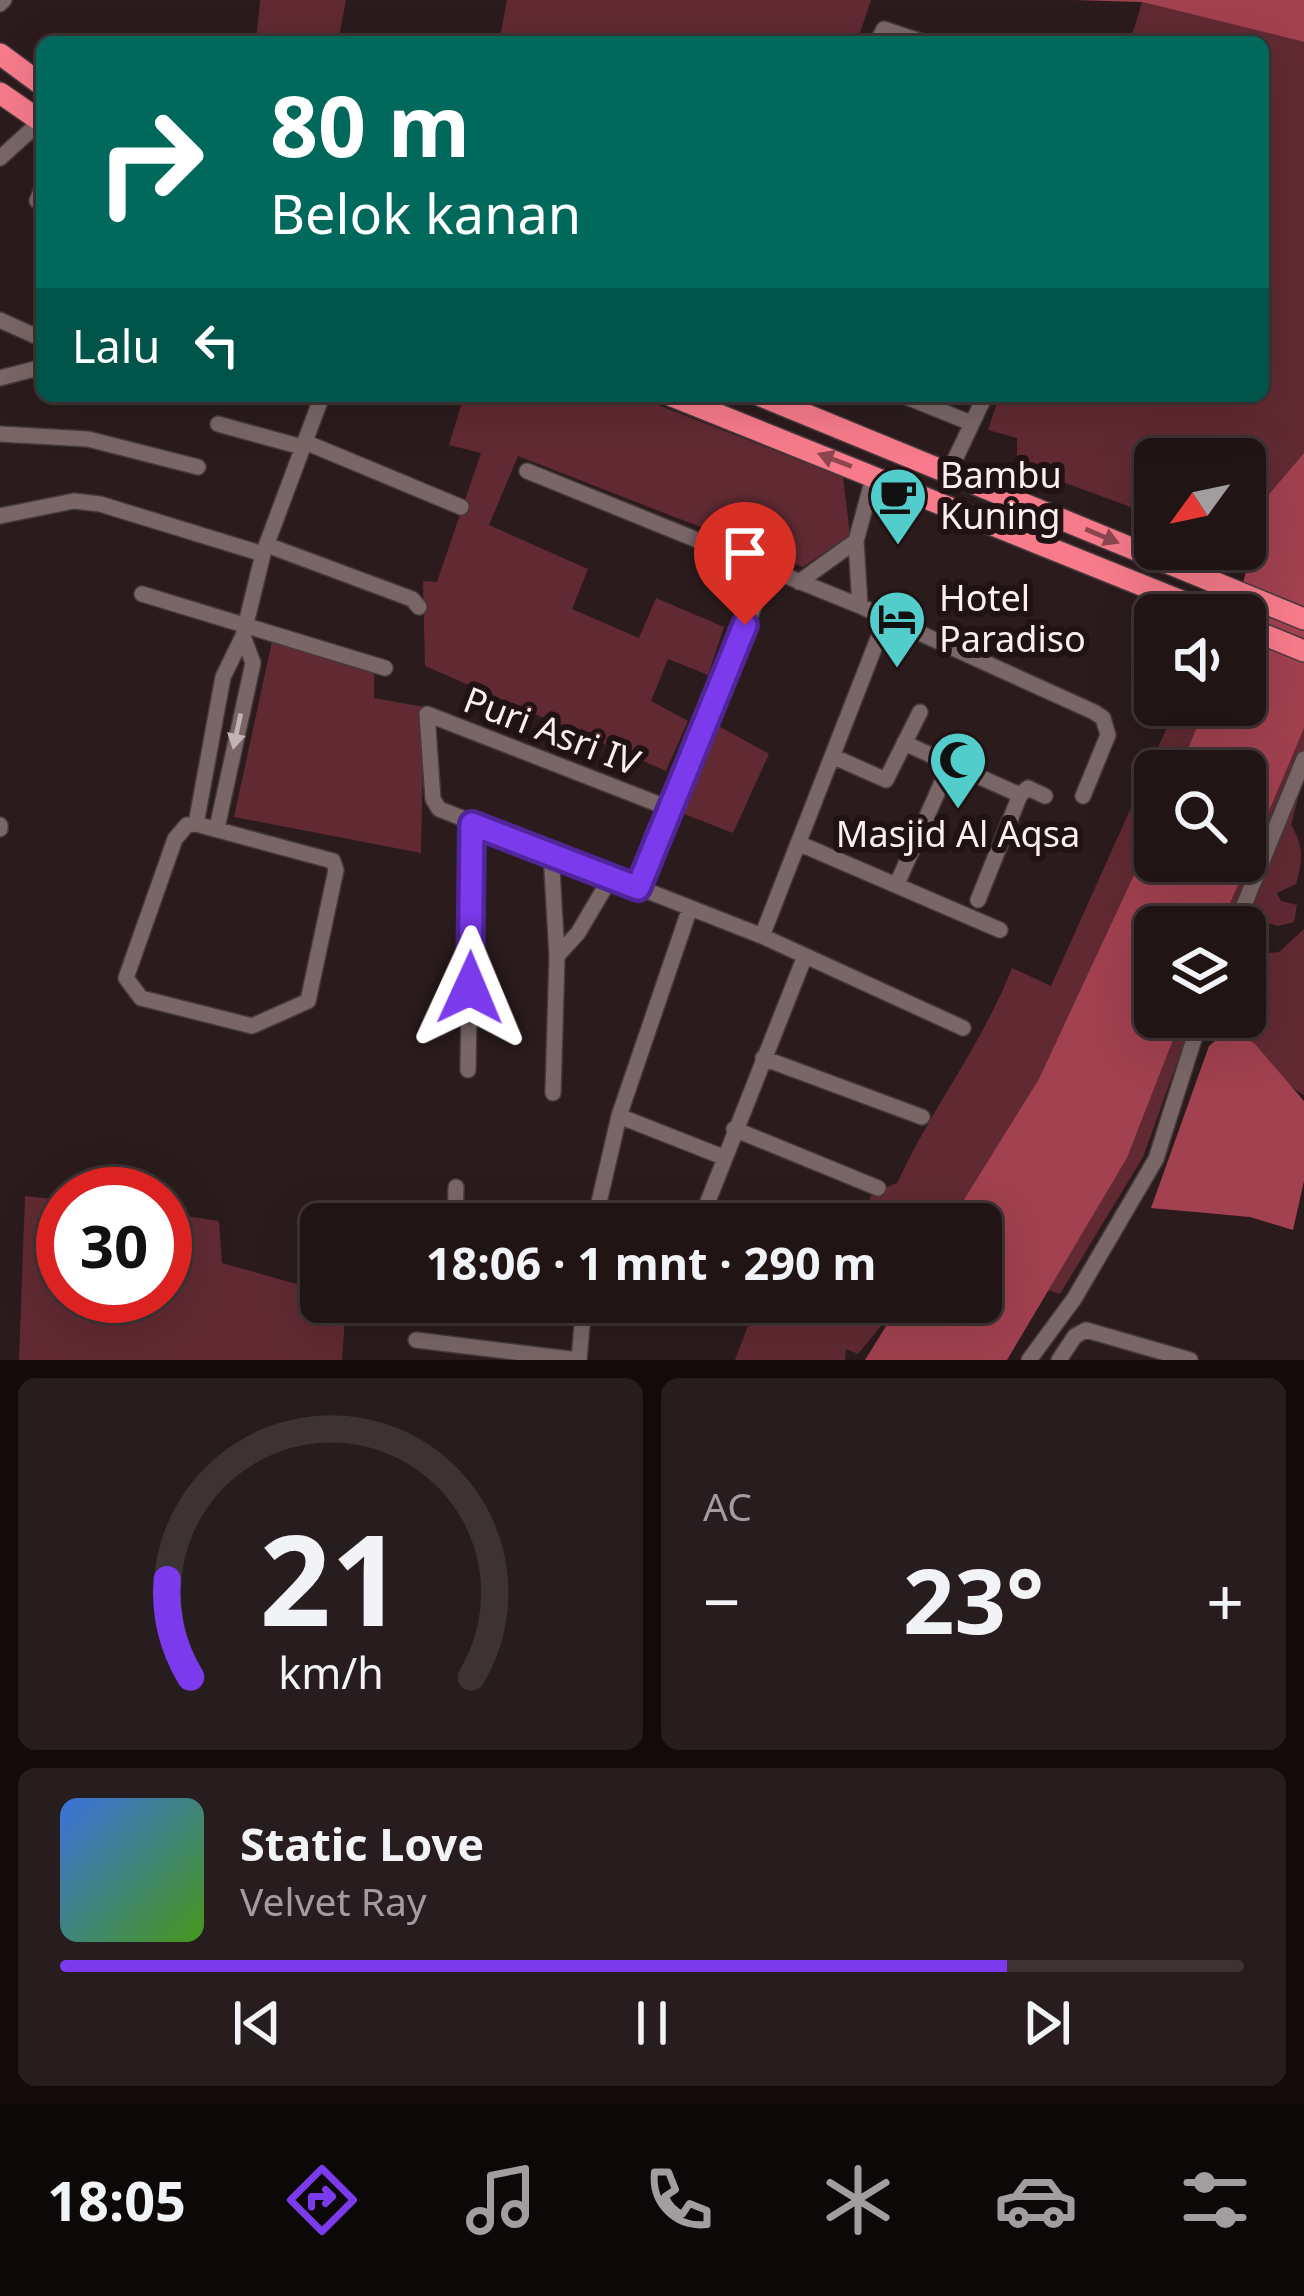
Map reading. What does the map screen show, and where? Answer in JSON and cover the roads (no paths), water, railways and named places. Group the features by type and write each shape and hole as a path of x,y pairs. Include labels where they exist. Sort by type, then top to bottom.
{"highway":[{"path":"0,54 36,81"},
{"path":"0,93 36,118"},
{"path":"687,402 1164,594"},
{"path":"776,402 1304,619"},
{"path":"1266,636 1304,651"}],"street":[{"path":"880,36 884,29 905,36"},
{"path":"0,158 36,126"},
{"path":"0,320 36,336"},
{"path":"0,378 36,369"},
{"path":"196,824 223,677 244,631 265,549 320,402"},
{"path":"919,402 971,423"},
{"path":"949,472 982,402"},
{"path":"218,424 304,445 461,507"},
{"path":"0,434 88,440 198,467"},
{"path":"527,471 860,606 1103,718 1108,735 1083,796"},
{"path":"860,606 856,542 874,476"},
{"path":"0,517 74,501 100,504 265,549 412,598 419,608"},
{"path":"799,582 856,542"},
{"path":"638,888 769,571"},
{"path":"142,594 244,631 386,668"},
{"path":"762,936 886,618"},
{"path":"217,828 253,663 244,631"},
{"path":"832,756 886,780 920,712"},
{"name":"Puri Asri IV","path":"472,824 434,802 428,714 671,809"},
{"path":"904,743 1020,795"},
{"path":"1244,906 1304,759"},
{"path":"897,884 950,764"},
{"path":"978,900 1020,795 1030,788 1045,796"},
{"path":"196,824 327,857 336,870 311,996 252,1026 141,998 127,983 176,839 187,825 196,824"},
{"path":"468,1070 472,824 762,936 962,1028"},
{"path":"798,843 1000,930"},
{"path":"551,853 556,956 553,1093"},
{"path":"556,956 578,933 610,879"},
{"path":"599,1203 619,1115 690,908"},
{"path":"707,1203 806,956"},
{"path":"1029,1360 1074,1299 1156,1159 1194,1038"},
{"path":"763,1058 922,1117"},
{"path":"619,1115 724,1157"},
{"path":"734,1130 878,1188"},
{"path":"456,1187 456,1203"},
{"path":"416,1340 579,1360 582,1323"},
{"path":"1059,1360 1083,1330 1190,1360"}],"place":[{"name":"Bambu Kuning","path":"898,547"},
{"name":"Hotel Paradiso","path":"897,670"},
{"name":"Masjid Al Aqsa","path":"958,811"}]}
